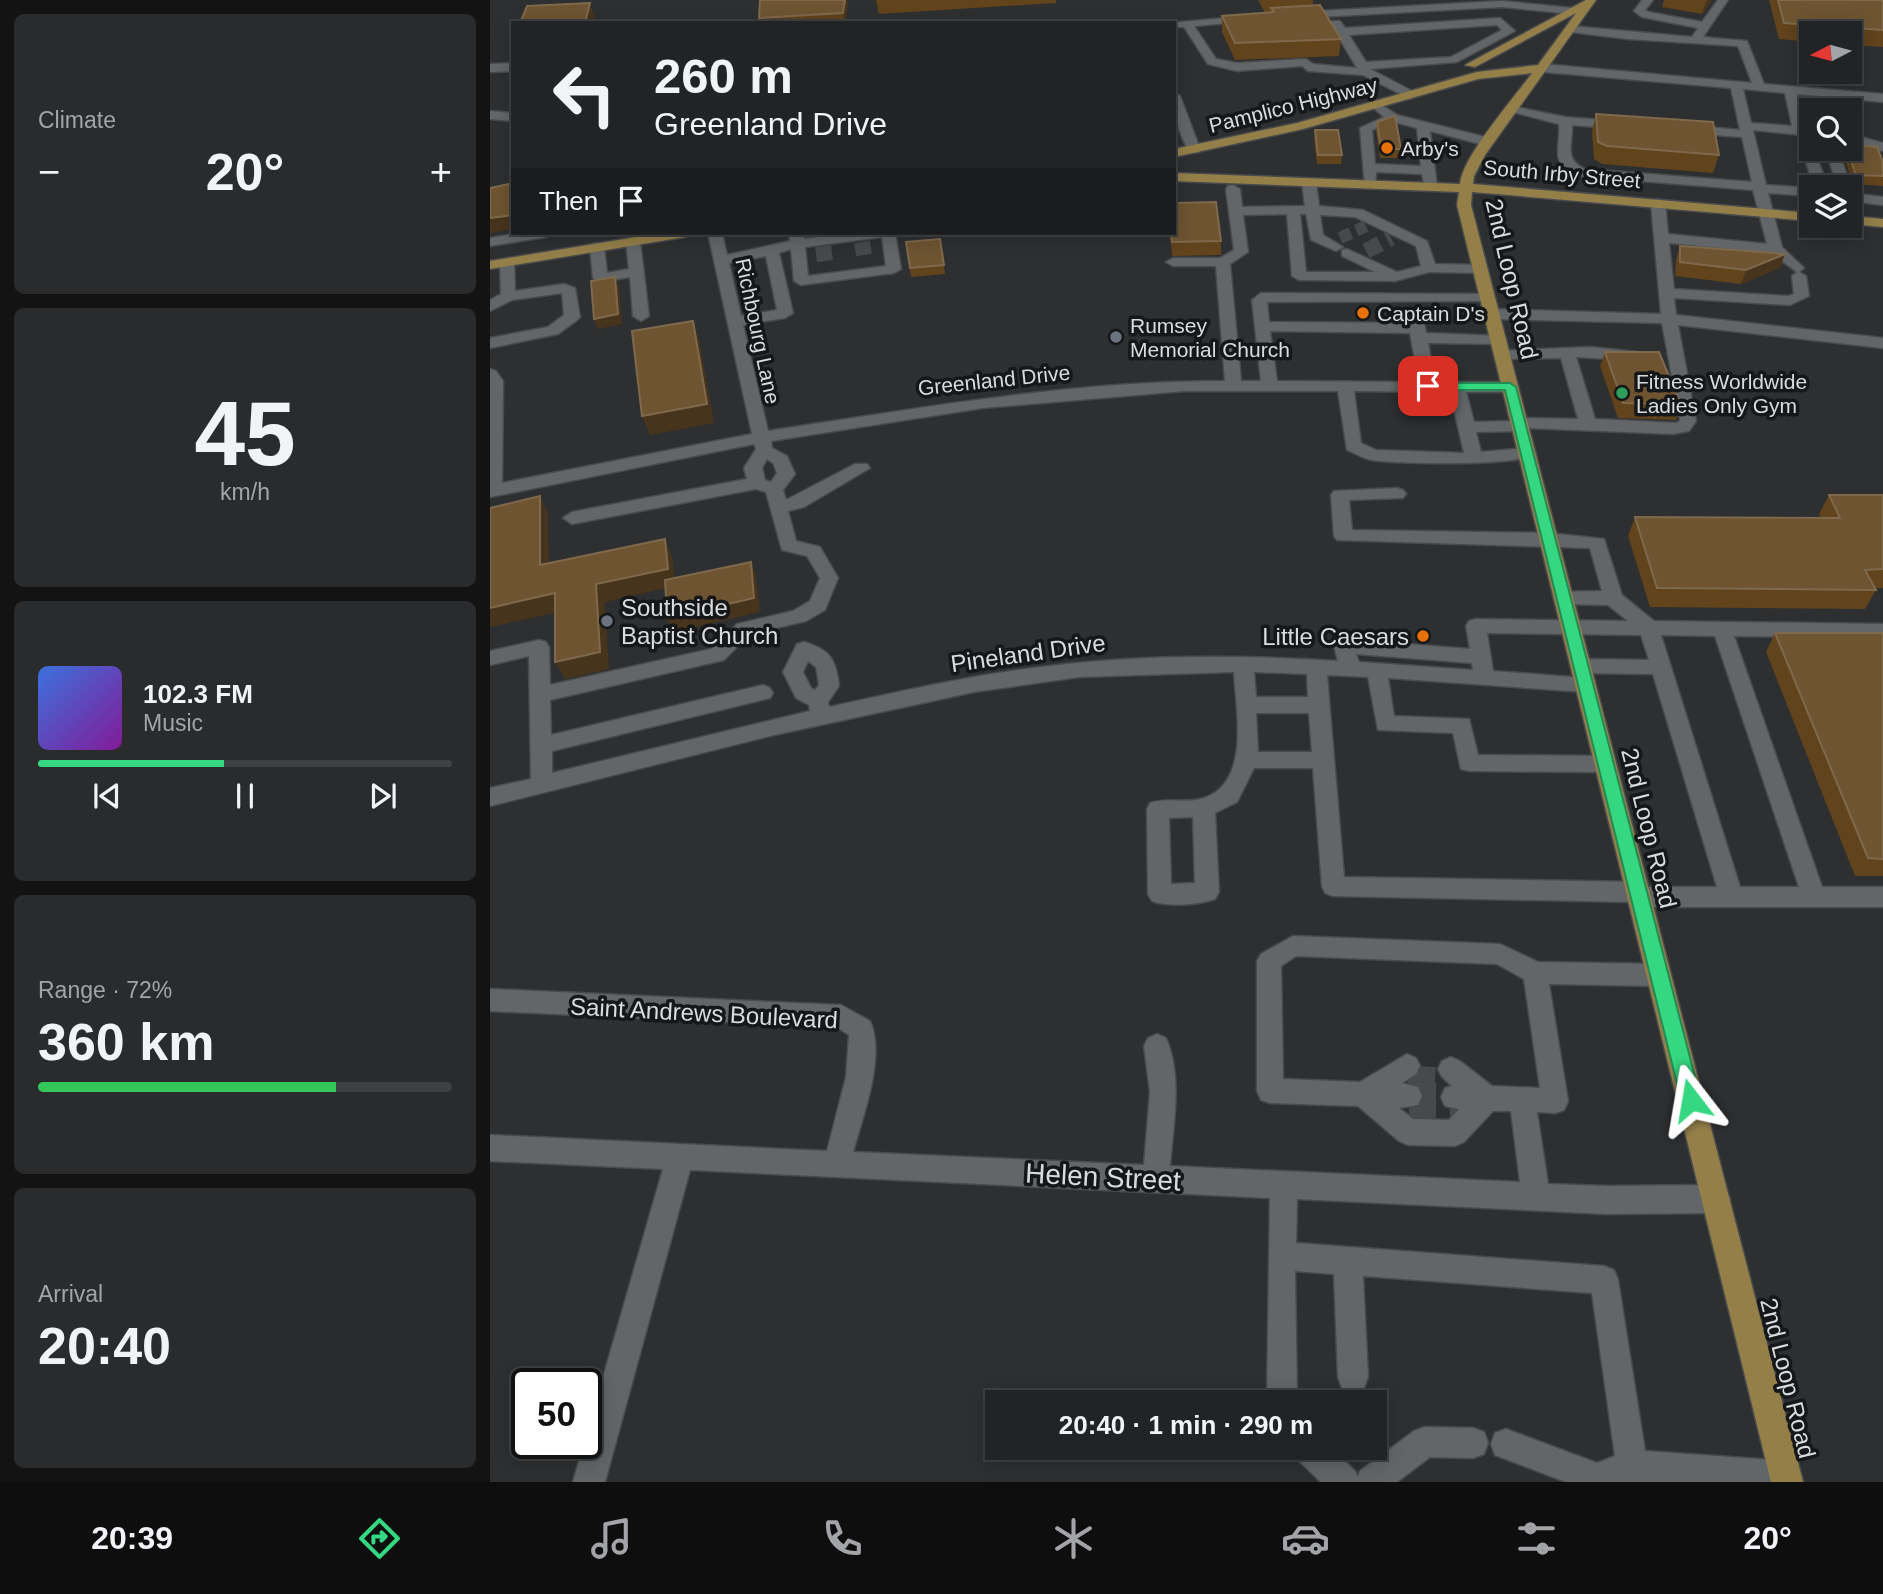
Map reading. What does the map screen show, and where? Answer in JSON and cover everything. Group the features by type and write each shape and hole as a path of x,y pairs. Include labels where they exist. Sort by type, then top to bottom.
{"main road":[{"name":"Pamplico Highway","path":"1415,93 1591,0"},
{"name":"Pamplico Highway","path":"1465,187 1467,176 1488,142 1591,0"},
{"name":"Pamplico Highway","path":"1471,65 1507,63 1543,68"},
{"name":"Pamplico Highway","path":"1176,153 1377,106 1415,93 1498,72 1543,68"},
{"path":"1461,81 1502,88 1514,106"},
{"name":"South Irby Street","path":"1176,177 1465,187 1799,216"},
{"name":"South Irby Street","path":"1176,191 1309,183"},
{"name":"2nd Loop Road","path":"1465,187 1464,205 1786,1480"},
{"path":"1862,221 1883,223"},
{"path":"490,265 605,242 670,235"}],"street":[{"path":"1648,0 1639,11 1646,15 1705,26"},
{"path":"1696,40 1723,0"},
{"path":"1291,16 1501,2 1573,11"},
{"path":"1330,13 1364,69 1415,93"},
{"path":"1180,23 1265,18"},
{"path":"1180,23 1212,62 1237,67 1306,62 1308,67 1364,69 1453,60 1509,31 1500,21 1341,32"},
{"path":"1571,29 1743,43 1759,87"},
{"path":"490,68 511,67"},
{"path":"1543,68 1883,98"},
{"path":"1667,293 1771,301 1790,301 1802,296 1798,272 1775,249 1736,85"},
{"path":"1790,90 1799,115"},
{"path":"1176,106 1180,126 1194,149"},
{"path":"1377,106 1393,118 1488,142"},
{"path":"1514,106 1565,121 1630,125"},
{"path":"490,115 511,117"},
{"path":"1366,220 1363,185 1368,168 1366,128 1393,118"},
{"path":"1565,121 1562,153 1571,169 1582,173 1799,191"},
{"path":"1423,125 1430,186"},
{"path":"1670,128 1799,131"},
{"path":"1862,136 1883,136"},
{"path":"1862,140 1883,147"},
{"path":"1368,168 1428,170"},
{"path":"1309,183 1316,237 1346,249 1395,278"},
{"path":"1173,262 1223,262 1241,252 1233,189"},
{"path":"1862,198 1883,201"},
{"path":"1467,427 1588,424 1683,427 1688,421 1664,359 1669,319 1658,203"},
{"path":"1293,210 1298,276 1395,278 1429,268 1480,269"},
{"path":"1236,211 1312,210 1366,220 1396,236 1422,244 1429,268"},
{"path":"490,242 534,235"},
{"name":"Richbourg Lane","path":"715,235 762,444"},
{"path":"721,260 772,251 797,238 824,249 862,244 877,235"},
{"path":"797,238 801,281 894,269 888,235"},
{"path":"1661,238 1775,249"},
{"path":"633,241 641,317"},
{"path":"605,242 600,278 637,272"},
{"path":"862,244 867,273"},
{"path":"824,249 828,278"},
{"path":"734,322 785,313 772,251"},
{"path":"507,262 508,296"},
{"path":"1223,262 1233,385"},
{"path":"490,306 508,296 564,288 570,291 572,317 553,331 490,342"},
{"path":"1269,385 1259,300 1266,296 1412,297 1490,306 1669,319 1883,343"},
{"path":"1412,297 1428,386"},
{"path":"1262,327 1418,333 1500,346 1664,359"},
{"path":"1567,353 1588,424"},
{"path":"490,374 495,381 492,490"},
{"name":"Greenland Drive","path":"492,490 983,403 1184,386 1510,387"},
{"path":"1345,386 1353,446 1373,455 1474,457 1527,453"},
{"path":"1457,386 1474,457"},
{"path":"541,695 717,655 744,629 799,616 818,605 829,578 814,551 788,546 778,508 765,486 753,468 762,444 781,460 786,474 765,486 572,518"},
{"path":"778,508 798,503 861,468"},
{"path":"1397,494 1340,495 1343,536 1549,539 1598,543 1613,598 1650,628 1732,897"},
{"path":"1563,597 1613,598"},
{"path":"799,616 804,649 826,663 829,686 820,709"},
{"path":"1484,679 1476,626 1883,631"},
{"path":"1722,629 1814,897"},
{"path":"1350,667 1344,646 1481,657"},
{"path":"490,658 540,647 542,785"},
{"path":"1203,808 1229,796 1248,760 1244,664"},
{"name":"Pineland Drive","path":"490,797 820,709 1016,678 1144,665 1350,667 1484,679 1583,676 1661,667"},
{"path":"1316,666 1334,886 1639,895 1883,898"},
{"path":"1377,669 1385,724 1462,725 1469,763 1605,764"},
{"path":"541,745 763,693"},
{"path":"1245,705 1319,705"},
{"path":"1248,760 1324,760"},
{"path":"1363,1094 1408,1088 1363,1094 1270,1091 1269,961 1293,946 1500,954 1535,973 1659,975"},
{"path":"1487,1098 1454,1090 1487,1098 1555,1101 1535,973"},
{"name":"Saint Andrews Boulevard","path":"490,1000 841,1016 861,1029 864,1041 858,1081 837,1164"},
{"path":"1156,1179 1163,1092 1157,1046"},
{"path":"1363,1094 1408,1132 1455,1133 1487,1098"},
{"path":"1522,1099 1536,1197"},
{"name":"Helen Street","path":"490,1149 1607,1200 1716,1199"},
{"path":"589,1482 680,1157"},
{"path":"1282,1390 1281,1256 1284,1185"},
{"path":"1281,1256 1604,1280 1632,1465"},
{"path":"1348,1261 1353,1377"},
{"path":"1371,1482 1425,1442 1473,1443"},
{"path":"1506,1444 1592,1480 1632,1465 1786,1480"},
{"path":"1320,1460 1343,1482"}],"building":[{"path":"760,0 845,0 843,13 759,18"},
{"path":"1778,0 1883,0 1883,30 1862,29 1862,21 1784,23"},
{"path":"590,3 586,21 521,21 527,6"},
{"path":"1320,5 1341,39 1235,43 1222,16 1274,12 1271,8"},
{"path":"1596,114 1713,122 1719,155 1607,146 1598,142"},
{"path":"1395,116 1401,149 1381,149 1377,122"},
{"path":"1315,130 1338,130 1342,155 1318,155"},
{"path":"1862,146 1877,147 1883,162 1883,176 1856,175 1851,161 1862,161"},
{"path":"511,183 511,215 490,218 490,188"},
{"path":"1216,202 1221,241 1172,242 1171,235 1176,235 1176,203"},
{"path":"940,239 944,265 910,268 906,242"},
{"path":"1680,246 1785,254 1746,270 1680,262"},
{"path":"615,277 618,314 594,319 591,281"},
{"path":"693,321 707,404 642,416 632,331"},
{"path":"1605,352 1659,352 1681,405 1623,403"},
{"path":"1829,495 1883,495 1883,569 1865,570 1876,590 1657,588 1635,517 1840,518"},
{"path":"540,496 540,565 665,539 668,569 596,584 600,652 555,662 555,593 490,608 490,508"},
{"path":"751,562 754,598 667,618 665,580"},
{"path":"1775,633 1883,633 1883,859 1868,858"}],"tunnel":[{"path":"1340,238 1366,226"},
{"path":"1366,251 1391,238"},
{"path":"862,242 864,255"},
{"path":"823,246 825,261"},
{"path":"1408,1079 1453,1082"},
{"path":"1409,1096 1454,1097"},
{"path":"1409,1111 1456,1112"}],"place":[{"name":"Arby's","path":"1387,148"},
{"name":"Captain D's","path":"1363,313"},
{"name":"Rumsey Memorial Church","path":"1116,337"},
{"name":"Fitness Worldwide Ladies Only Gym","path":"1622,393"},
{"name":"Southside Baptist Church","path":"607,621"},
{"name":"Little Caesars","path":"1423,636"}],"route":[{"path":"1428,386 1510,387 1691,1100"}]}
